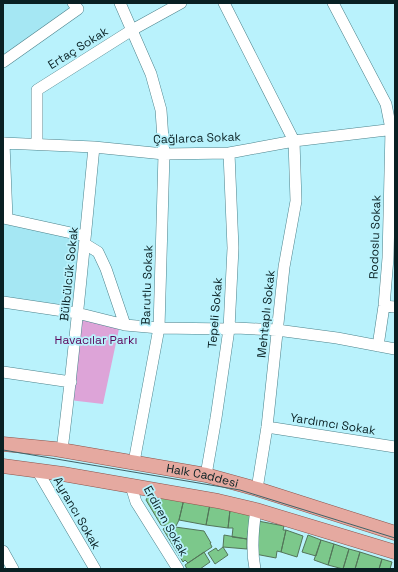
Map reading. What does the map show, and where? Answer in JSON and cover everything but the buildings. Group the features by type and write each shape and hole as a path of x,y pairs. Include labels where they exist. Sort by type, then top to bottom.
{"main road":[{"name":"Halk Caddesi","path":"3,444 62,450 206,475 395,533"},
{"name":"Halk Caddesi","path":"3,466 70,475 218,501 256,510 395,552"}],"street":[{"name":"Barutlu Sokak","path":"120,3 151,74 162,110 164,154 159,328 134,462"},
{"name":"Ertaç Sokak","path":"37,144 37,90 132,30 181,3"},
{"path":"224,3 294,141"},
{"name":"Rodoslu Sokak","path":"333,3 390,102 393,129 389,216 390,306 378,346"},
{"path":"3,62 76,6"},
{"name":"Çağlarca Sokak","path":"4,143 94,147 164,154 229,153 294,141 393,129"},
{"name":"Mehtaplı Sokak","path":"258,490 267,427 276,330 284,267 296,201 294,141"},
{"path":"4,143 5,218 85,240 98,252 106,268 125,325"},
{"name":"Bülbülcük Sokak","path":"62,450 74,358 77,313 94,147"},
{"name":"Tepeli Sokak","path":"206,475 229,329 233,248 229,153"},
{"path":"3,302 77,313 125,325 159,328 236,328 276,330 337,338 395,348"},
{"path":"3,372 70,382"},
{"name":"Yardımcı Sokak","path":"267,427 395,447"},
{"name":"Ayrancı Sokak","path":"37,470 95,569"},
{"name":"Erdiren Sokak","path":"131,486 136,502 178,569"},
{"path":"256,510 253,533 253,556 256,569"},
{"path":"3,551 13,569"}],"shaded area":[{"path":"3,3 73,3 78,9 3,62"},
{"path":"3,218 85,236 77,313 3,302"}],"green space":[{"name":"Havacılar Parkı","path":"77,313 120,324 103,404 69,400"}],"tram line":[{"path":"3,450 240,490 395,538"}]}
